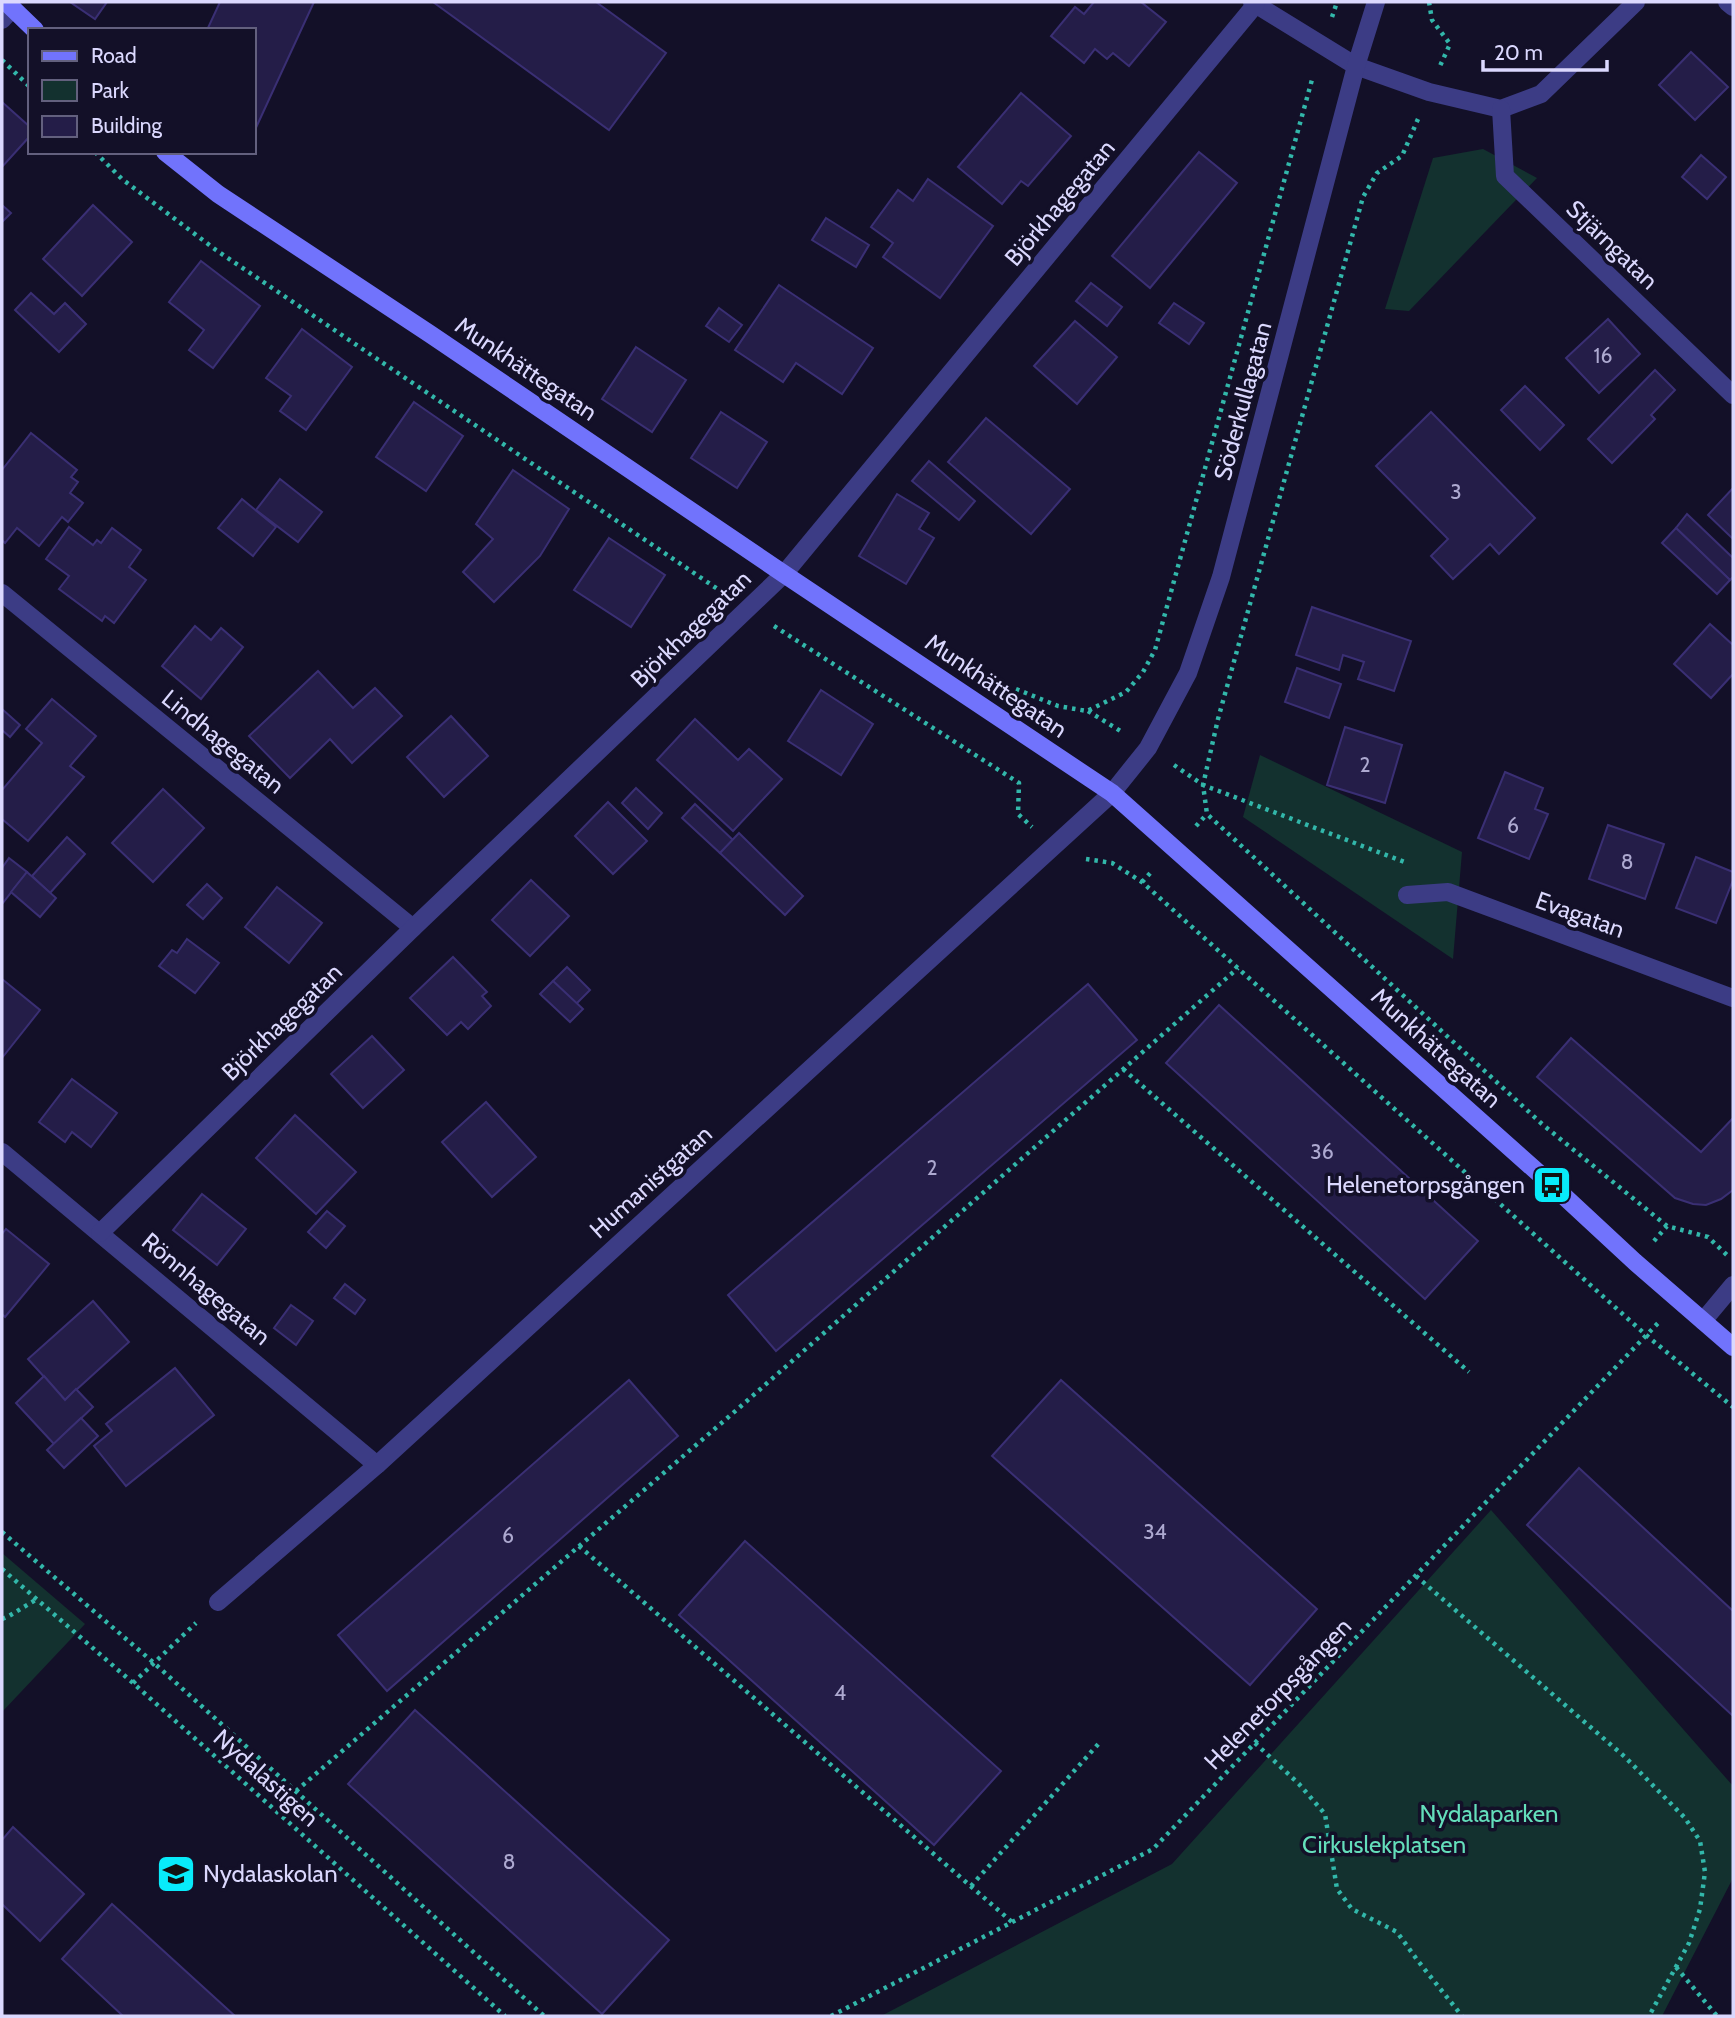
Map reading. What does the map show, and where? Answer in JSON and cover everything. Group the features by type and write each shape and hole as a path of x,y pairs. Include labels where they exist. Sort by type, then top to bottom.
{"main road":[{"path":"7,10 32,28"},
{"name":"Munkhättegatan","path":"168,154 218,194 442,341 1112,793 1733,1347"}],"street":[{"name":"Söderkullagatan","path":"1112,793 1148,748 1188,673 1222,577 1356,66 1376,2"},
{"path":"1254,3 1356,66 1429,92 1501,109 1541,94 1636,2"},
{"path":"1727,2 1733,7"},
{"name":"Björkhagegatan","path":"100,1233 413,928 784,574 1254,3"},
{"name":"Stjärngatan","path":"1501,109 1505,176 1733,395"},
{"name":"Lindhagegatan","path":"2,593 413,928"},
{"name":"Humanistgatan","path":"218,1602 377,1465 1112,793"},
{"name":"Evagatan","path":"1407,895 1448,892 1733,998"},
{"name":"Rönnhagegatan","path":"2,1152 377,1465"},
{"path":"1703,1321 1733,1285"}],"path":[{"path":"1429,2 1432,20 1450,44 1402,156 1377,173 1363,197 1218,719 1203,785 1207,814 1542,1124 1667,1226 1708,1237 1733,1261"},
{"path":"2,60 28,86"},
{"path":"97,154 122,179 216,250 748,609 1019,783 1018,814 1052,848 1072,863 1089,858 1112,863 1142,882 1646,1335 1733,1408"},
{"path":"1087,710 1203,785 1410,864 1407,895"},
{"path":"296,1791 740,1408 1238,968"},
{"path":"1123,1069 1469,1372"},
{"name":"Helenetorpsgången","path":"831,2016 1153,1849 1680,1301"},
{"path":"2,1532 154,1663 544,2016"},
{"path":"579,1546 1012,1922"},
{"name":"Nydalastigen","path":"2,1569 505,2016"},
{"path":"1416,1577 1625,1757 1685,1818 1700,1841 1705,1872 1700,1909 1689,1943 1650,2016"},
{"path":"2,1619 37,1599"},
{"path":"133,1683 218,1602"},
{"path":"971,1886 1101,1741"},
{"path":"1255,1743 1299,1784 1325,1814 1337,1889 1352,1909 1397,1932 1462,2016"},
{"path":"1676,1967 1717,2016"}],"green space":[{"path":"1483,149 1537,178 1409,311 1385,309 1433,158"},
{"path":"1260,755 1462,852 1453,959 1243,817"},
{"name":"Nydalaparken","path":"1491,1510 1733,1786 1733,1878 1662,2016 881,2016 1172,1864"},
{"path":"2,1553 85,1624 2,1712"}],"building":[{"path":"70,2 107,2 95,19"},
{"path":"220,2 314,2 256,128 256,28 208,28"},
{"path":"433,2 596,2 666,53 609,130"},
{"path":"1094,2 1141,2 1166,22 1129,66 1113,53 1107,59 1095,49 1084,63 1051,36 1075,7 1084,14"},
{"path":"1691,52 1728,87 1695,120 1659,85"},
{"path":"1021,93 1071,136 1028,186 1021,181 1002,204 958,167"},
{"path":"2,102 28,125 28,138 2,167"},
{"path":"1199,152 1237,183 1150,288 1112,256"},
{"path":"1701,155 1726,177 1707,199 1682,177"},
{"path":"928,179 993,226 940,298 883,257 893,243 871,227 898,190 913,201"},
{"path":"2,205 11,213 2,222"},
{"path":"93,205 132,242 82,296 43,259"},
{"path":"826,218 869,245 856,267 812,240"},
{"path":"201,261 260,306 213,368 189,350 204,330 169,302"},
{"path":"1091,283 1122,307 1107,326 1076,301"},
{"path":"779,285 873,348 842,394 796,363 783,382 735,350"},
{"path":"31,293 54,314 65,303 86,324 59,352 15,310"},
{"path":"1174,303 1204,323 1189,344 1159,323"},
{"path":"719,308 742,325 729,342 706,326"},
{"path":"1608,319 1640,354 1599,393 1566,358"},
{"path":"1075,321 1117,357 1077,404 1034,366"},
{"path":"302,329 352,367 306,430 280,411 291,396 266,378"},
{"path":"636,347 686,380 652,432 602,399"},
{"path":"1655,370 1675,390 1651,415 1655,419 1612,463 1588,439"},
{"path":"1525,386 1564,425 1540,450 1501,410"},
{"path":"414,402 463,436 426,491 376,457"},
{"path":"721,412 767,442 737,488 691,458"},
{"path":"1431,412 1535,518 1499,554 1490,544 1453,579 1431,556 1448,539 1376,466"},
{"path":"986,418 1070,489 1031,534 948,462"},
{"path":"31,433 77,470 71,477 78,482 70,493 83,503 68,522 62,517 39,546 17,528 5,543 2,540 2,470"},
{"path":"929,461 975,501 959,520 912,481"},
{"path":"513,470 569,509 540,556 494,602 463,572 493,539 476,524"},
{"path":"280,479 322,512 298,542 256,510"},
{"path":"1733,488 1733,539 1708,515"},
{"path":"897,494 929,513 919,529 934,538 906,584 859,556"},
{"path":"242,499 276,527 253,556 218,528"},
{"path":"1687,514 1733,558 1733,577 1730,580 1676,528"},
{"path":"69,527 93,545 97,540 101,543 112,528 141,550 129,567 146,580 114,623 105,616 102,621 59,589 69,576 46,559"},
{"path":"1676,528 1730,580 1717,594 1662,543"},
{"path":"609,538 665,575 631,627 574,590"},
{"path":"1312,607 1411,641 1394,691 1358,679 1364,662 1343,655 1339,670 1296,655"},
{"path":"1710,624 1733,645 1733,674 1711,698 1674,664"},
{"path":"195,626 211,640 221,628 243,647 201,699 162,666"},
{"path":"1297,668 1341,684 1329,718 1285,702"},
{"path":"318,671 353,708 375,688 402,716 352,763 330,739 290,778 249,736"},
{"path":"821,690 873,724 841,775 788,741"},
{"path":"52,699 96,736 70,766 84,777 28,841 2,819 2,790 42,743 26,729"},
{"path":"2,709 20,725 10,737 2,730"},
{"path":"451,716 488,756 444,797 407,757"},
{"path":"695,719 738,760 749,749 782,779 733,831 657,760"},
{"path":"1345,727 1402,745 1385,803 1327,785"},
{"path":"1505,772 1543,788 1535,809 1548,814 1529,859 1478,838"},
{"path":"636,788 662,813 648,829 622,803"},
{"path":"163,789 204,828 153,882 112,843"},
{"path":"608,802 647,841 613,874 575,836"},
{"path":"695,804 733,840 720,853 682,818"},
{"path":"1608,825 1664,844 1645,899 1589,879"},
{"path":"739,833 803,896 785,915 720,853"},
{"path":"67,837 85,854 50,893 32,876"},
{"path":"1696,857 1733,872 1733,880 1716,923 1676,908"},
{"path":"9,858 27,872 2,904 2,868"},
{"path":"27,872 56,898 40,917 11,892"},
{"path":"531,880 569,916 530,956 492,920"},
{"path":"207,884 222,898 203,919 187,905"},
{"path":"277,887 322,923 289,963 245,927"},
{"path":"187,939 219,963 195,993 159,966 172,950 177,953"},
{"path":"453,957 487,992 482,996 491,1006 468,1029 461,1022 447,1035 410,998"},
{"path":"567,967 590,990 576,1004 553,981"},
{"path":"2,979 40,1010 2,1058"},
{"path":"553,981 583,1009 570,1022 540,994"},
{"path":"1088,984 1137,1040 776,1351 728,1295"},
{"path":"1219,1005 1478,1241 1425,1299 1166,1063"},
{"path":"372,1036 404,1070 363,1108 331,1074"},
{"path":"1571,1038 1701,1152 1733,1118 1733,1190 1706,1205 1675,1198 1537,1077"},
{"path":"72,1079 117,1113 91,1147 72,1132 65,1142 39,1122"},
{"path":"486,1102 536,1157 492,1197 442,1142"},
{"path":"295,1115 356,1172 316,1214 256,1158"},
{"path":"202,1194 246,1229 217,1265 173,1230"},
{"path":"327,1211 345,1226 326,1248 308,1232"},
{"path":"6,1229 49,1264 5,1317 2,1314 2,1234"},
{"path":"345,1284 365,1300 355,1314 334,1298"},
{"path":"93,1301 129,1342 65,1400 28,1359"},
{"path":"291,1305 313,1321 296,1345 274,1328"},
{"path":"175,1368 214,1415 126,1486 94,1446 112,1431 106,1424"},
{"path":"44,1376 65,1400 76,1389 93,1407 54,1444 16,1403"},
{"path":"629,1380 678,1436 387,1691 338,1635"},
{"path":"1061,1380 1317,1609 1250,1685 992,1456"},
{"path":"81,1418 98,1436 64,1468 47,1450"},
{"path":"1579,1468 1733,1611 1733,1716 1527,1525"},
{"path":"745,1541 1001,1771 934,1845 679,1615"},
{"path":"415,1710 669,1940 602,2014 348,1784"},
{"path":"13,1827 84,1894 40,1941 2,1904 2,1840"},
{"path":"112,1904 235,2016 123,2016 62,1959"}],"place":[{"name":"Helenetorpsgången","path":"1552,1185"},
{"name":"Nydalaskolan","path":"176,1874"}],"park label":[{"name":"Cirkuslekplatsen","path":"1384,1845"}]}
